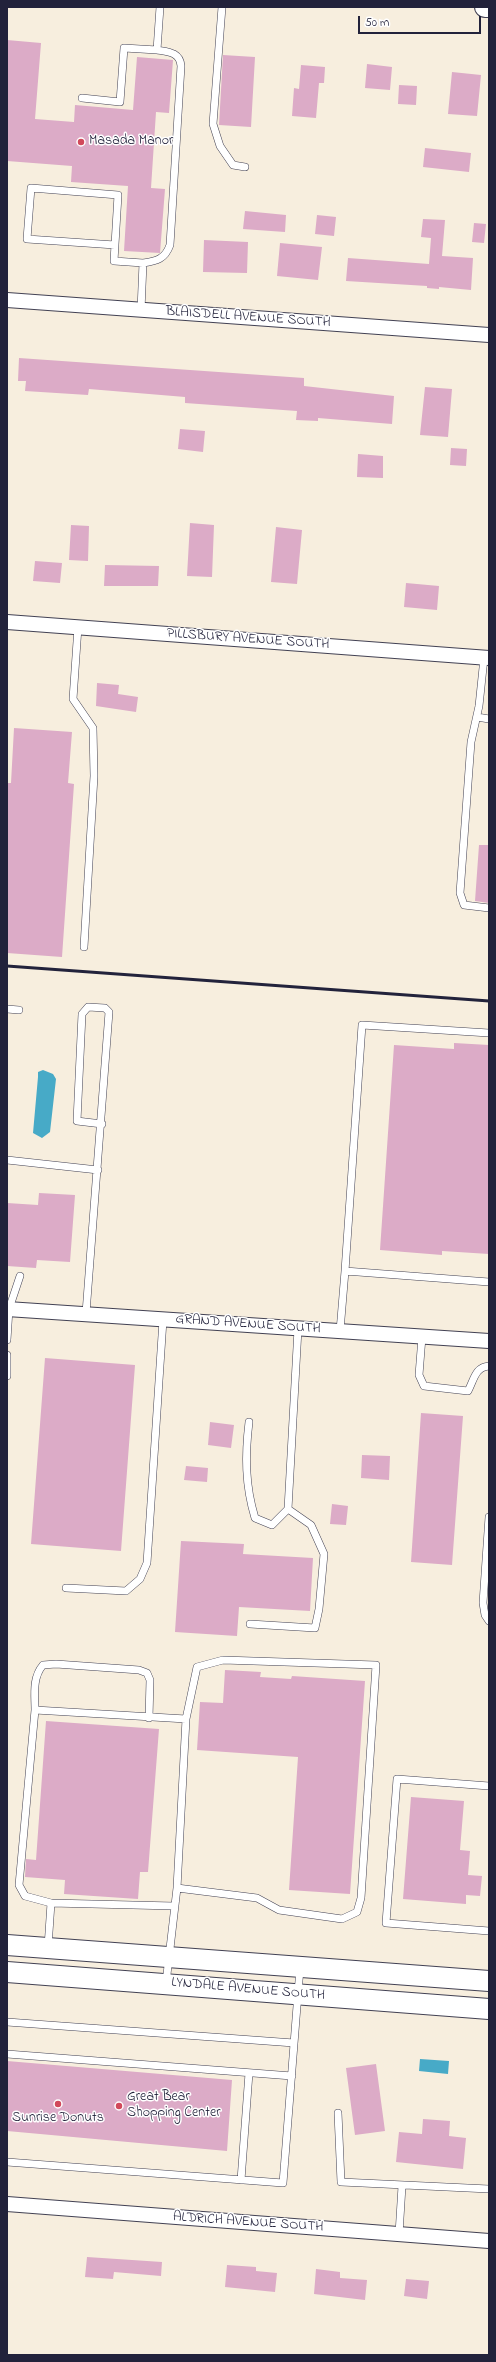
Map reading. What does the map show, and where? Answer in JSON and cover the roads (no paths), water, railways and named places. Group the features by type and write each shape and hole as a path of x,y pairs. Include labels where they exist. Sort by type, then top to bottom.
{"main road":[{"name":"LYNDALE AVENUE SOUTH","path":"7,1945 489,1981"},
{"name":"LYNDALE AVENUE SOUTH","path":"7,1972 166,1983 489,2009"}],"street":[{"name":"BLAISDELL AVENUE SOUTH","path":"7,300 489,335"},
{"name":"PILLSBURY AVENUE SOUTH","path":"7,622 487,658"},
{"name":"GRAND AVENUE SOUTH","path":"8,1309 489,1341"},
{"name":"ALDRICH AVENUE SOUTH","path":"7,2204 489,2241"}],"lane":[{"path":"157,50 160,7"},
{"path":"222,7 213,124 220,146 233,166 245,167"},
{"path":"82,98 120,102 124,48 157,50 178,56 181,60 170,245 165,256 158,261 143,263 114,261 115,245 118,195 31,188 27,238 115,245"},
{"path":"140,310 143,263"},
{"path":"78,627 73,699 93,728 94,769 84,947"},
{"path":"487,658 477,717 471,742 460,893 464,906 489,908"},
{"path":"477,717 489,718"},
{"path":"86,1314 102,1124 109,1012 105,1008 88,1007 82,1014 77,1121 102,1124"},
{"path":"7,1009 19,1010"},
{"path":"340,1331 362,1025 489,1033"},
{"path":"7,1160 98,1170"},
{"path":"345,1271 489,1282"},
{"path":"7,1340 8,1309 20,1276"},
{"path":"66,1588 126,1591 140,1579 147,1562 164,1320"},
{"path":"248,1422 245,1457 249,1498 255,1518 272,1525 288,1509 298,1329"},
{"path":"422,1337 419,1375 424,1386 468,1391 476,1372 483,1366 489,1366"},
{"path":"7,1355 7,1376"},
{"path":"250,1624 315,1628 319,1609 324,1554 311,1525 288,1509"},
{"path":"489,1517 483,1603 489,1621"},
{"path":"166,1983 177,1888 186,1719 197,1667 223,1660 376,1665 362,1891 357,1912 342,1919 279,1910 257,1898 177,1888"},
{"path":"149,1718 150,1680 147,1673 139,1670 56,1664 43,1665 38,1670 35,1683 36,1710 19,1885 25,1896 51,1902 174,1906"},
{"path":"36,1710 149,1718 186,1719"},
{"path":"489,1786 398,1779 386,1923 489,1931"},
{"path":"48,1948 51,1902"},
{"path":"7,2162 283,2183 300,1966"},
{"path":"7,2022 294,2043"},
{"path":"7,2054 292,2076"},
{"path":"241,2180 249,2072"},
{"path":"338,2114 341,2182 489,2189"},
{"path":"399,2234 402,2186"}],"water":[{"path":"43,1070 53,1074 56,1079 50,1132 42,1138 33,1133 38,1072"},
{"path":"420,2059 449,2061 448,2074 419,2071"}],"railway":[{"path":"7,966 489,1001"}],"place":[{"name":"Masada Manor","path":"81,142"},
{"name":"Sunrise Donuts","path":"58,2104"},
{"name":"Great Bear Shopping Center","path":"119,2106"}]}
